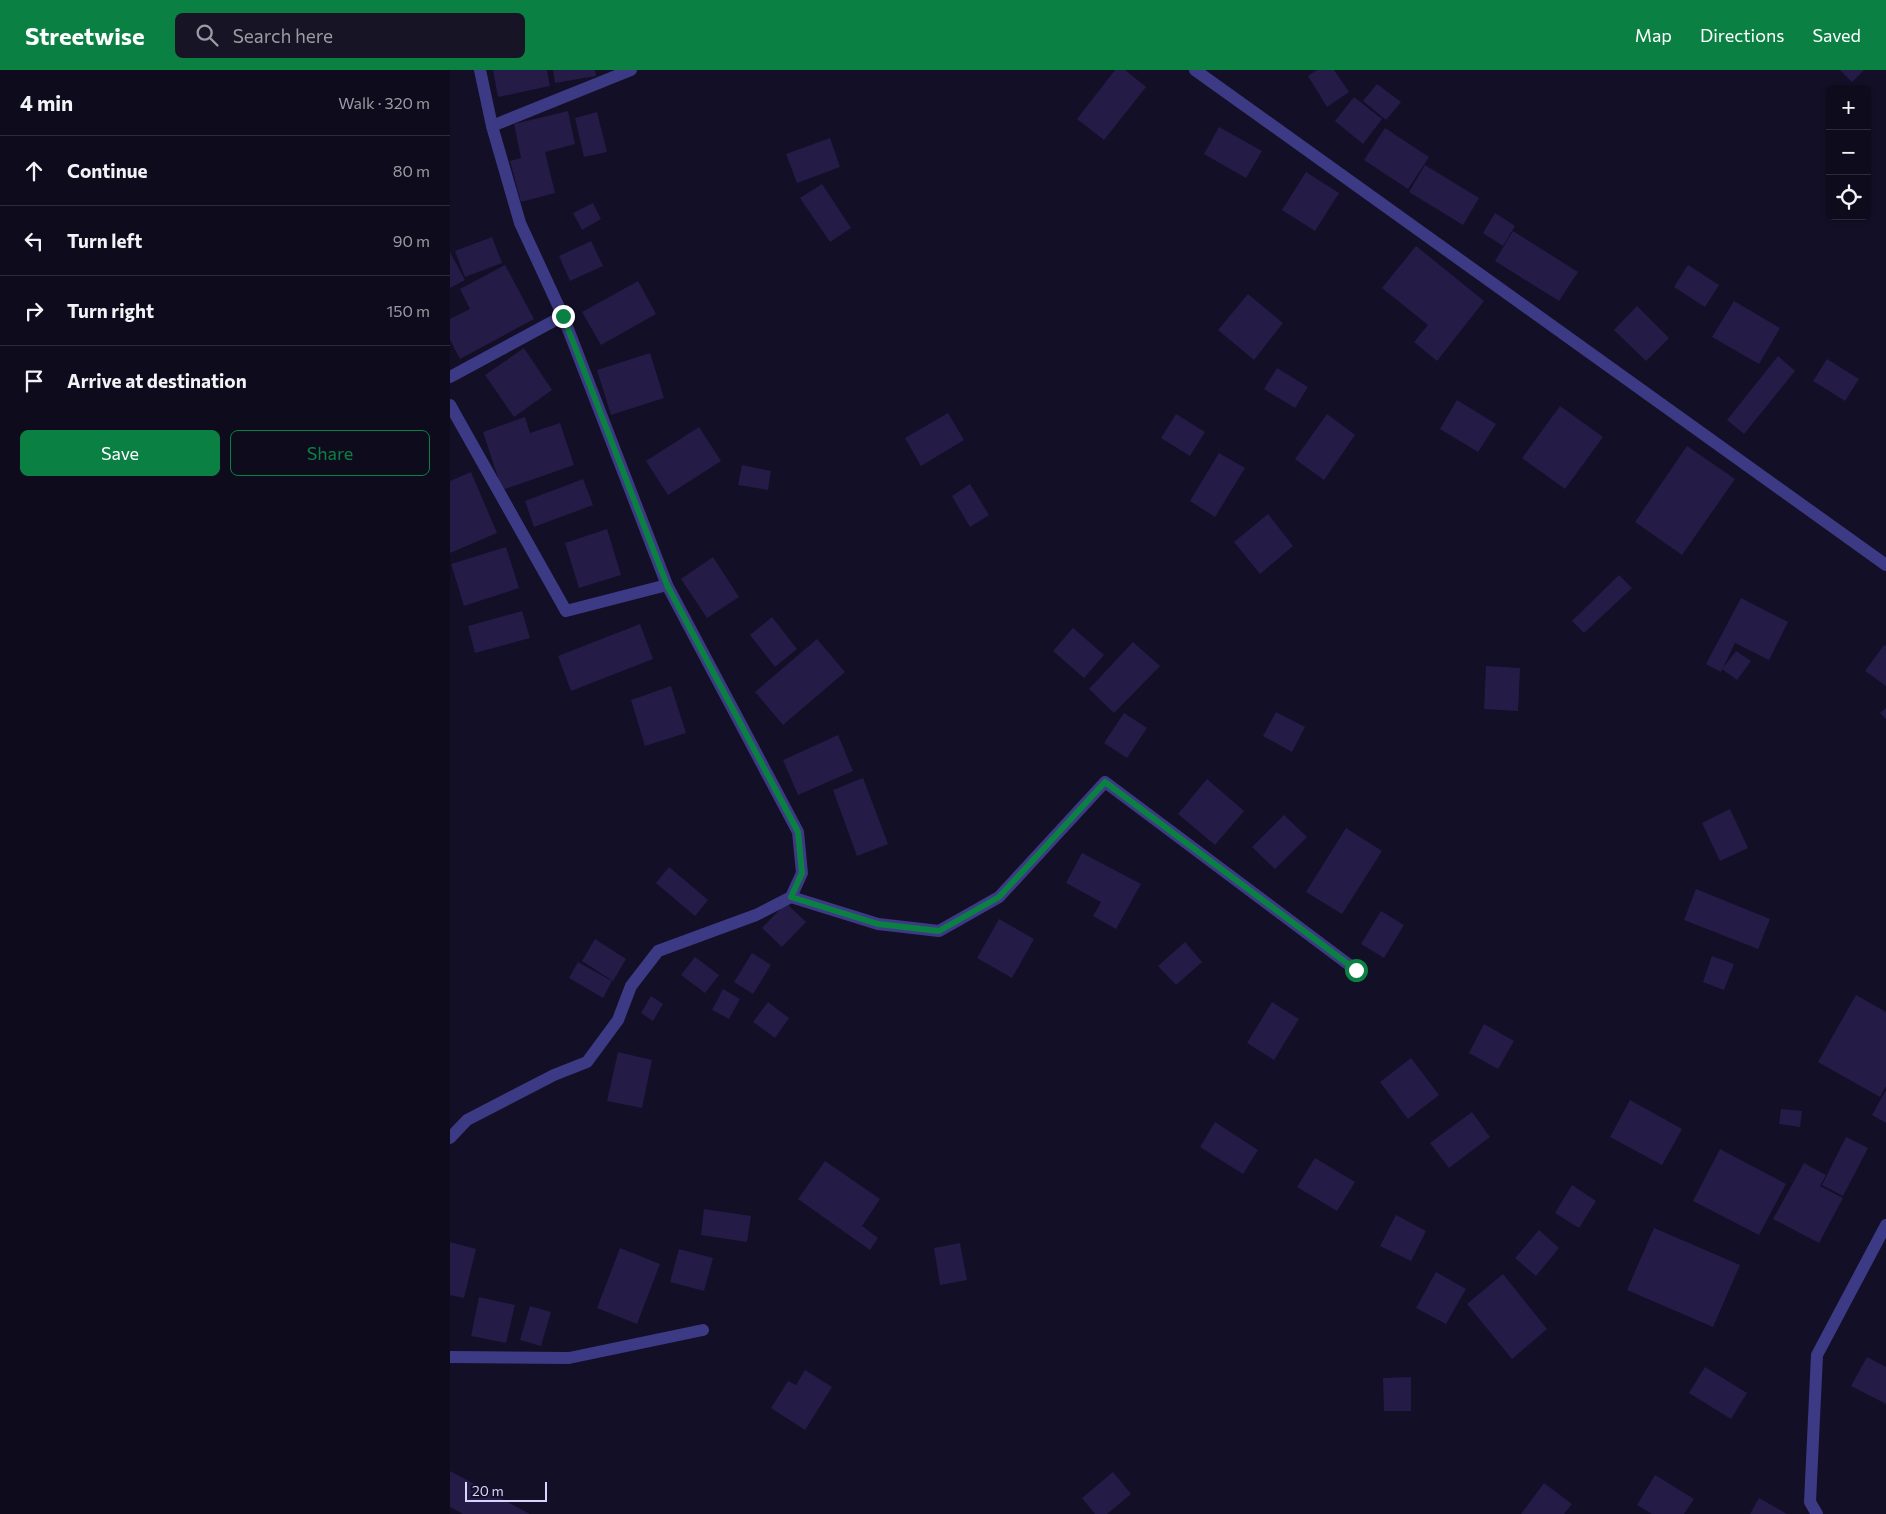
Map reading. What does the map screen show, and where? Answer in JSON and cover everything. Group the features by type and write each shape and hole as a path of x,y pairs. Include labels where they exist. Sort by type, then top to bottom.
{"street":[{"path":"450,1138 467,1120 554,1074 587,1062 618,1020 631,986 658,951 756,914 791,897 802,873 798,832 667,585 563,316 520,223 492,126 480,70"},
{"path":"492,126 631,70"},
{"path":"1195,70 1886,564"},
{"path":"450,377 563,316"},
{"path":"450,406 566,610 667,585"},
{"path":"791,897 878,924 939,931 999,897 1105,782 1356,970"},
{"path":"1817,1514 1810,1502 1817,1356 1886,1225"},
{"path":"450,1357 569,1358 702,1330"}],"building":[{"path":"493,70 547,70 550,86 498,97"},
{"path":"553,70 595,70 596,76 555,83"},
{"path":"1115,70 1125,70 1146,87 1104,140 1077,119"},
{"path":"1317,70 1334,70 1349,92 1327,107 1308,76"},
{"path":"1840,70 1864,70 1852,82"},
{"path":"1377,84 1401,102 1386,120 1363,101"},
{"path":"1354,97 1382,119 1363,144 1335,121"},
{"path":"568,111 575,144 545,152 555,193 521,202 510,161 521,158 514,124"},
{"path":"597,112 607,152 584,157 575,118"},
{"path":"1219,127 1262,151 1246,178 1204,154"},
{"path":"1385,128 1429,157 1408,189 1364,160"},
{"path":"830,138 840,167 797,183 786,154"},
{"path":"1425,165 1479,198 1463,225 1409,192"},
{"path":"1306,172 1339,193 1315,231 1282,210"},
{"path":"822,184 851,228 830,242 800,198"},
{"path":"593,203 601,219 582,230 573,213"},
{"path":"1495,213 1515,226 1503,246 1483,233"},
{"path":"1513,231 1578,272 1559,301 1495,261"},
{"path":"492,237 502,263 465,277 455,251"},
{"path":"591,241 603,266 570,281 559,256"},
{"path":"1416,246 1484,301 1437,361 1414,342 1428,325 1382,288"},
{"path":"450,252 465,280 450,288"},
{"path":"505,265 534,319 460,359 450,340 450,319 470,309 460,289"},
{"path":"1688,265 1719,285 1705,307 1674,287"},
{"path":"638,281 656,314 601,345 582,312"},
{"path":"1248,294 1283,323 1254,360 1218,330"},
{"path":"1734,301 1780,328 1759,364 1712,337"},
{"path":"1637,306 1669,338 1646,361 1614,330"},
{"path":"524,348 552,390 514,417 485,375"},
{"path":"650,353 664,398 611,415 597,370"},
{"path":"1778,356 1795,371 1744,434 1727,420"},
{"path":"1827,359 1859,379 1845,401 1813,381"},
{"path":"1277,368 1308,387 1295,408 1264,389"},
{"path":"1457,400 1496,424 1478,452 1440,429"},
{"path":"1560,406 1603,437 1565,489 1522,458"},
{"path":"948,413 964,440 921,466 905,438"},
{"path":"1176,414 1205,432 1190,456 1161,438"},
{"path":"1327,414 1355,435 1324,480 1295,459"},
{"path":"525,417 530,433 560,423 574,465 502,490 483,432"},
{"path":"699,427 721,461 668,495 646,461"},
{"path":"1687,446 1735,479 1682,555 1635,522"},
{"path":"1219,453 1245,468 1215,517 1190,501"},
{"path":"742,465 771,471 768,490 738,485"},
{"path":"471,472 497,533 450,553 450,481"},
{"path":"583,479 593,505 534,527 525,501"},
{"path":"970,484 989,515 970,527 952,496"},
{"path":"1268,514 1293,546 1260,574 1234,542"},
{"path":"607,529 621,575 579,588 565,543"},
{"path":"506,547 519,588 464,606 451,564"},
{"path":"713,557 739,597 707,618 681,579"},
{"path":"1619,575 1632,588 1584,633 1572,621"},
{"path":"1741,598 1788,622 1769,660 1735,643 1721,672 1706,664"},
{"path":"522,611 530,638 475,653 468,626"},
{"path":"772,617 797,649 775,667 750,635"},
{"path":"640,624 653,659 571,691 558,656"},
{"path":"1073,628 1104,655 1084,678 1053,651"},
{"path":"817,639 845,672 783,725 755,692"},
{"path":"1133,642 1160,666 1114,713 1089,689"},
{"path":"1884,645 1886,646 1886,686 1865,671"},
{"path":"1736,651 1751,661 1737,680 1722,669"},
{"path":"1486,666 1520,668 1518,711 1484,709"},
{"path":"671,686 686,733 645,746 631,700"},
{"path":"1886,708 1886,719 1880,713"},
{"path":"1276,712 1305,727 1292,752 1263,736"},
{"path":"1124,713 1147,728 1127,758 1104,743"},
{"path":"838,735 853,771 798,795 783,760"},
{"path":"863,778 888,844 857,856 833,790"},
{"path":"1207,779 1244,811 1215,845 1178,814"},
{"path":"1730,809 1748,848 1720,861 1702,823"},
{"path":"1284,815 1307,837 1275,869 1252,847"},
{"path":"1346,828 1382,851 1342,914 1306,892"},
{"path":"1082,853 1141,884 1116,929 1093,916 1101,902 1066,883"},
{"path":"669,867 708,900 695,916 656,883"},
{"path":"1696,889 1770,919 1758,949 1684,920"},
{"path":"786,903 806,922 782,947 762,928"},
{"path":"1381,911 1404,925 1384,958 1361,944"},
{"path":"999,919 1034,939 1012,978 977,958"},
{"path":"595,939 626,959 613,981 582,961"},
{"path":"1185,942 1202,962 1176,985 1158,966"},
{"path":"752,953 771,965 753,994 734,982"},
{"path":"1712,956 1734,964 1724,990 1703,982"},
{"path":"695,957 719,975 705,993 681,975"},
{"path":"578,962 612,981 603,998 569,978"},
{"path":"723,989 740,999 729,1019 712,1010"},
{"path":"1856,995 1886,1012 1886,1086 1880,1097 1818,1062"},
{"path":"651,996 663,1004 653,1021 641,1013"},
{"path":"768,1002 789,1018 775,1038 753,1022"},
{"path":"1272,1002 1299,1019 1274,1060 1247,1043"},
{"path":"1484,1024 1514,1041 1498,1069 1469,1053"},
{"path":"618,1052 652,1060 642,1108 607,1101"},
{"path":"1411,1058 1439,1095 1408,1119 1380,1082"},
{"path":"1886,1090 1886,1123 1872,1115"},
{"path":"1630,1100 1682,1129 1662,1165 1610,1137"},
{"path":"1781,1109 1802,1111 1800,1127 1779,1124"},
{"path":"1472,1112 1490,1137 1449,1168 1430,1143"},
{"path":"1215,1122 1258,1150 1243,1174 1200,1147"},
{"path":"1846,1137 1868,1148 1843,1196 1822,1185"},
{"path":"1720,1149 1786,1184 1759,1235 1693,1201"},
{"path":"1315,1158 1355,1182 1337,1211 1297,1187"},
{"path":"825,1161 880,1199 862,1226 878,1238 870,1250 798,1199"},
{"path":"1804,1163 1826,1175 1820,1186 1843,1198 1819,1243 1773,1219"},
{"path":"1572,1185 1596,1201 1579,1228 1555,1213"},
{"path":"704,1209 751,1216 747,1242 701,1235"},
{"path":"1396,1215 1426,1231 1411,1261 1380,1246"},
{"path":"1654,1228 1740,1265 1713,1327 1627,1290"},
{"path":"1539,1230 1559,1248 1536,1276 1515,1258"},
{"path":"450,1242 476,1249 464,1298 450,1295"},
{"path":"960,1243 967,1280 940,1285 934,1248"},
{"path":"620,1248 660,1264 637,1324 597,1308"},
{"path":"679,1249 713,1258 704,1291 670,1282"},
{"path":"1436,1272 1466,1289 1446,1324 1416,1308"},
{"path":"1503,1274 1547,1329 1512,1359 1467,1304"},
{"path":"479,1297 515,1305 506,1343 471,1336"},
{"path":"530,1306 551,1312 541,1346 520,1340"},
{"path":"1867,1357 1886,1367 1886,1404 1851,1386"},
{"path":"1705,1367 1747,1393 1731,1419 1689,1393"},
{"path":"805,1370 832,1387 805,1430 771,1408 788,1381 796,1385"},
{"path":"1411,1377 1411,1411 1384,1411 1383,1378"},
{"path":"450,1471 530,1514 463,1514 450,1507"},
{"path":"1113,1472 1131,1494 1107,1514 1095,1514 1082,1498"},
{"path":"1655,1475 1694,1499 1684,1514 1652,1514 1637,1505"},
{"path":"1544,1483 1572,1504 1564,1514 1521,1514"},
{"path":"1759,1498 1787,1514 1750,1514"}],"route":[{"path":"563,316 667,585 798,832 802,873 791,897 878,924 939,931 999,897 1105,782 1356,970"}]}
